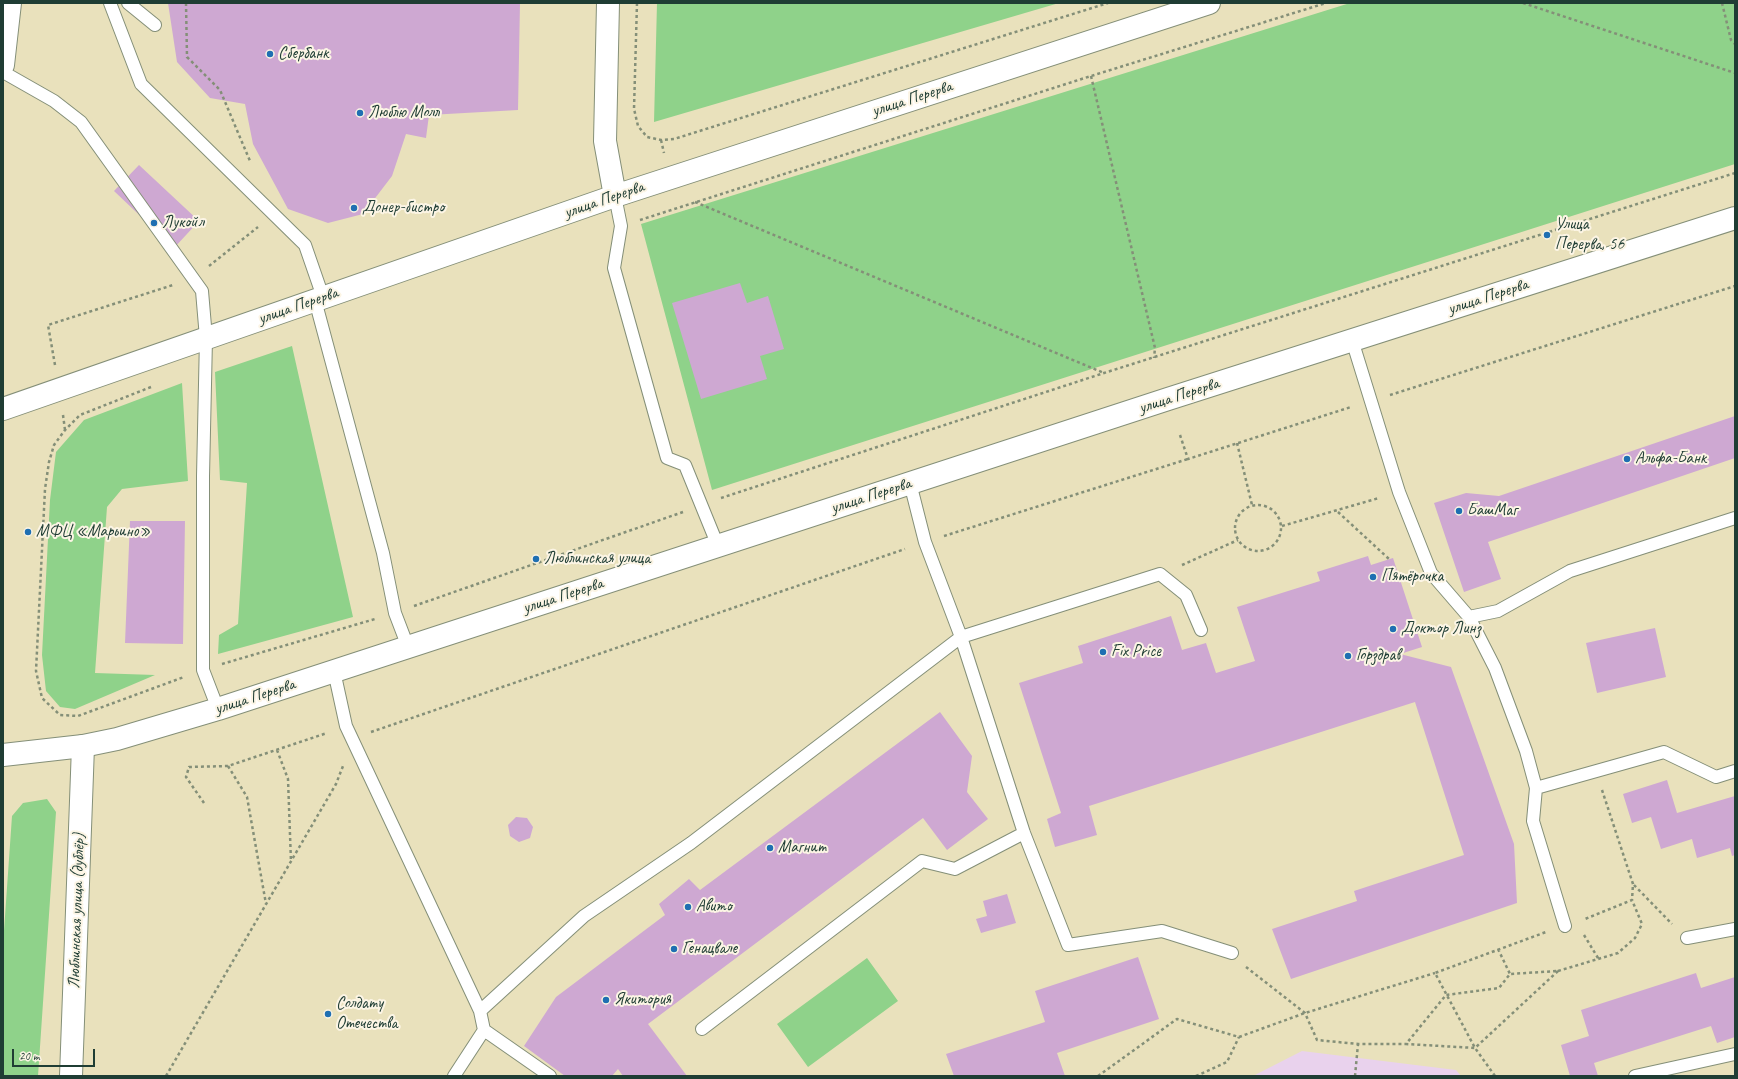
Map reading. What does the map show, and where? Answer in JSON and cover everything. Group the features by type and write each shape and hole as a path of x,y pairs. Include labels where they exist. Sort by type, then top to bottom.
{"main road":[{"path":"3,65 10,3"},
{"path":"608,3 605,141 615,196"},
{"name":"улица Перерва","path":"3,409 615,196 1209,3"},
{"name":"улица Перерва","path":"3,755 83,746 117,739 218,709 910,483 1735,218"},
{"name":"Люблинская улица (дублёр)","path":"71,1076 83,746"}],"lane":[{"path":"110,3 141,84 305,246 383,553 395,613 408,647"},
{"path":"128,3 155,24"},
{"path":"3,72 54,101 81,122 202,291 206,338 203,476 203,670 218,709"},
{"path":"615,196 621,226 614,268 667,458 685,465 718,546"},
{"path":"1352,340 1399,492 1431,573 1469,617 1495,668 1526,751 1536,788 1533,821 1570,924"},
{"path":"910,483 925,542 961,637 1024,833 1068,945 1162,931 1232,953"},
{"path":"1469,617 1498,611 1570,571 1735,518"},
{"path":"480,1010 584,916 691,843 961,637 1160,574 1186,595 1201,630"},
{"path":"334,671 346,726 480,1010 484,1030 550,1076"},
{"path":"1536,788 1664,752 1716,776 1735,771"},
{"path":"702,1029 922,861 955,869 1024,833"},
{"path":"1687,938 1735,929"},
{"path":"454,1076 484,1030"},
{"path":"1636,1076 1735,1054"}],"path":[{"path":"186,3 187,56 220,90 228,107"},
{"path":"637,3 634,109 638,126 647,137 661,140 674,139 1108,3"},
{"path":"621,226 1091,76 1326,3"},
{"path":"1523,3 1735,73"},
{"path":"1722,3 1731,40 1735,44"},
{"path":"1091,76 1155,348 1154,358"},
{"path":"749,489 1104,373 1735,173"},
{"path":"695,202 1104,373"},
{"path":"65,430 48,325 193,279 274,214"},
{"path":"166,1076 336,784 352,739 925,542 1735,286"},
{"path":"36,671 45,489 49,462 54,445 65,430 80,415 153,386"},
{"path":"1180,436 1188,459"},
{"path":"1238,443 1252,506"},
{"path":"1282,526 1338,511 1399,492"},
{"path":"1252,506 1265,506 1277,514 1282,526 1280,538 1271,548 1259,552 1247,548 1238,540 1235,526 1240,513 1252,506"},
{"path":"1338,511 1389,559"},
{"path":"1160,574 1238,540"},
{"path":"204,803 186,777 189,767 228,766 346,726"},
{"path":"277,750 288,779 291,862"},
{"path":"228,766 247,797 266,905"},
{"path":"1406,1044 1446,995 1499,988 1510,974 1558,970 1618,953 1635,938 1642,924 1632,900 1633,884 1596,771"},
{"path":"1633,884 1687,938"},
{"path":"1098,1076 1177,1019 1239,1037 1305,1012 1435,973 1632,900"},
{"path":"1570,924 1598,958"},
{"path":"1498,950 1510,974"},
{"path":"1232,953 1252,972 1305,1012 1317,1040 1358,1044 1406,1044 1474,1048 1558,970"},
{"path":"1435,973 1474,1048 1495,1076"},
{"path":"1196,1076 1227,1062 1239,1037"},
{"path":"1355,1076 1358,1044"}],"shaded area":[{"path":"1302,1051 1456,1070 1461,1076 1253,1076"}],"green space":[{"path":"657,3 1059,3 654,122"},
{"path":"1350,3 1735,3 1735,164 712,490 641,224"},
{"path":"292,346 353,617 218,654 219,635 238,624 247,483 220,480 215,372"},
{"path":"182,383 188,481 122,489 107,507 95,673 155,675 75,709 60,707 46,691 42,655 50,500 56,452 84,420"},
{"path":"47,799 56,812 38,1076 3,1076 3,945 12,816 23,803"},
{"path":"867,958 898,1001 808,1067 777,1024"}],"building":[{"name":"Люблю Молл","path":"168,3 520,3 518,110 429,115 426,138 406,134 392,176 363,214 328,223 288,209 253,144 245,104 210,98 177,62"},
{"path":"139,165 199,221 174,248 114,191"},
{"path":"740,283 747,303 768,296 784,349 760,356 767,379 701,399 672,303"},
{"path":"1735,416 1735,458 1488,542 1501,579 1464,592 1434,503 1466,493 1499,496"},
{"path":"130,521 185,521 183,644 125,643"},
{"path":"1368,556 1371,565 1393,558 1422,647 1400,654 1451,667 1514,844 1517,903 1291,979 1272,929 1357,901 1354,891 1464,855 1415,702 1089,806 1097,835 1055,847 1047,819 1061,813 1019,683 1083,663 1078,646 1171,616 1182,650 1206,643 1216,673 1255,661 1237,607 1320,581 1317,572"},
{"path":"1655,628 1666,677 1597,693 1586,643"},
{"path":"940,712 972,756 967,792 988,819 947,850 923,818 648,1024 687,1076 623,1076 618,1069 612,1076 565,1076 524,1046 556,997 665,915 659,904 689,879 700,890"},
{"path":"1667,780 1677,813 1735,796 1735,855 1732,856 1730,848 1697,858 1692,839 1661,849 1651,817 1632,823 1623,794"},
{"path":"516,817 527,818 533,827 530,838 519,842 510,836 508,825"},
{"path":"1007,894 1016,923 981,933 976,919 987,916 983,901"},
{"path":"1138,957 1159,1019 1057,1053 1065,1076 954,1076 946,1054 1045,1022 1035,991"},
{"path":"1696,973 1701,988 1735,977 1735,1037 1717,1043 1711,1026 1594,1063 1598,1076 1570,1076 1561,1045 1589,1036 1581,1010"}],"place":[{"name":"Сбербанк","path":"270,54"},
{"name":"Люблю Молл","path":"360,113"},
{"name":"Донер-бистро","path":"354,208"},
{"name":"Лукойл","path":"154,223"},
{"name":"Улица Перерва, 56","path":"1547,235"},
{"name":"Альфа-Банк","path":"1627,459"},
{"name":"БашМаг","path":"1459,511"},
{"name":"МФЦ «Марьино»","path":"28,532"},
{"name":"Люблинская улица","path":"536,559"},
{"name":"Пятёрочка","path":"1373,577"},
{"name":"Доктор Линз","path":"1393,629"},
{"name":"Fix Price","path":"1103,652"},
{"name":"Горздрав","path":"1348,656"},
{"name":"Магнит","path":"770,848"},
{"name":"Авито","path":"688,907"},
{"name":"Генацвале","path":"674,949"},
{"name":"Якитория","path":"606,1000"},
{"name":"Солдату Отечества","path":"328,1014"}]}
